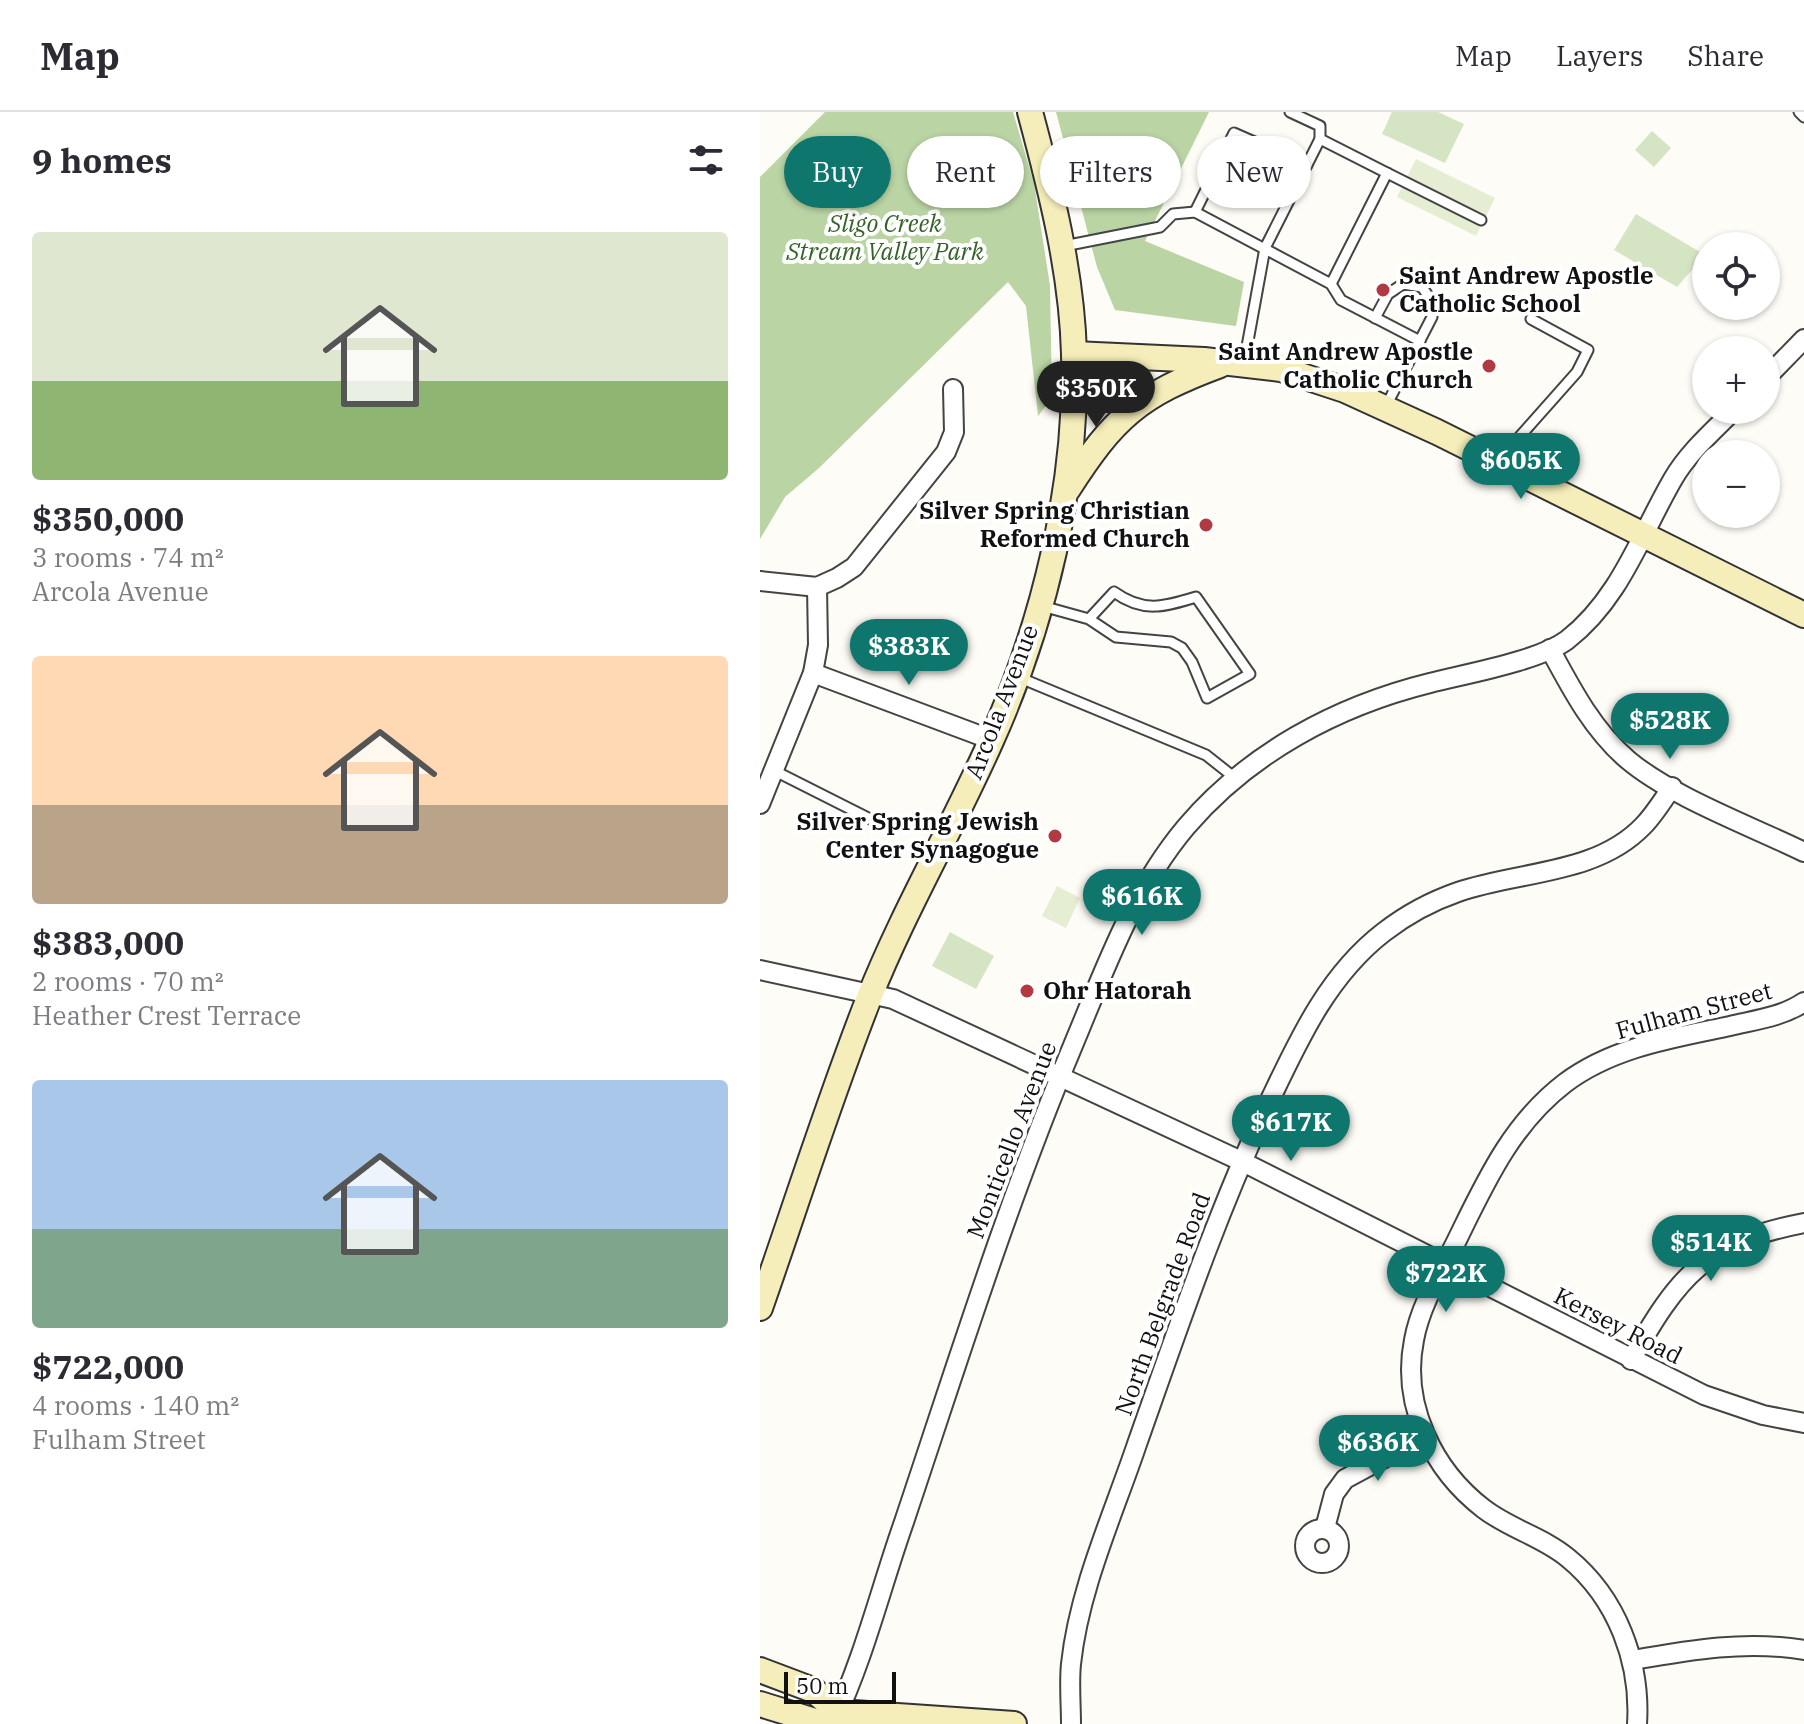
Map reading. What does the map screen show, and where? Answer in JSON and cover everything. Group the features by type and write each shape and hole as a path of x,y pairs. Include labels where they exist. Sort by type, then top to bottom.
{"street":[{"name":"Arcola Avenue","path":"760,1308 870,996 992,740 1017,677 1039,605 1071,435 1074,354 1053,200 1030,112"},
{"path":"1780,364 1804,339"},
{"path":"1074,354 1281,369 1345,390 1498,462 1804,615"},
{"path":"1061,500 1101,437 1130,408 1172,384 1235,364"},
{"path":"760,581 817,587 854,567 946,452 954,432 953,389"},
{"name":"Monticello Avenue","path":"836,1718 1022,1172 1118,936 1146,885 1186,827 1235,778 1291,738 1346,710 1398,691 1550,649 1565,642 1603,606 1688,456 1720,424"},
{"path":"760,804 813,673 818,645 817,587"},
{"path":"1550,649 1576,697 1600,732 1629,761 1672,787 1804,852"},
{"path":"813,673 992,740"},
{"name":"North Belgrade Road","path":"1071,1724 1071,1663 1086,1593 1177,1331 1241,1161 1291,1055 1327,992 1353,960 1383,933 1418,909 1458,892 1610,851 1643,827 1672,787"},
{"name":"Kersey Road","path":"760,970 893,999 1241,1161 1704,1395 1763,1415 1804,1423"},
{"name":"Fulham Street","path":"1637,1724 1637,1683 1633,1660 1615,1614 1593,1583 1568,1558 1488,1512 1465,1494 1447,1473 1425,1436 1412,1396 1414,1338 1444,1265 1511,1138 1545,1100 1567,1082 1623,1052 1779,1015 1804,1002"},
{"path":"1631,1360 1663,1302 1702,1263 1738,1241 1765,1230 1804,1223"},
{"path":"1325,1528 1334,1494 1345,1479 1425,1436"},
{"path":"1633,1660 1710,1646 1781,1646 1804,1650"},
{"path":"760,1670 813,1690 836,1718"},
{"path":"760,1704 818,1722 836,1718 1014,1724"}],"lane":[{"path":"1290,112 1320,126 1320,139 1311,157"},
{"path":"1799,112 1804,117"},
{"path":"1320,139 1481,220"},
{"path":"1331,284 1387,173"},
{"path":"1195,212 1197,208"},
{"path":"1235,364 1265,248 1285,208"},
{"path":"1060,246 1160,227 1173,214 1195,212 1331,284 1341,300 1420,341"},
{"path":"1375,318 1392,290 1410,283 1422,287 1434,309 1385,408"},
{"path":"1498,462 1577,372 1588,350 1531,319"},
{"path":"1039,605 1089,619 1116,637 1171,642 1182,648 1192,662 1207,698 1250,674 1196,597 1163,608 1147,608 1130,603 1114,592 1089,619"},
{"path":"1017,677 1206,755 1235,778"},
{"path":"773,770 892,830"}],"green space":[{"name":"Sligo Creek Stream Valley Park","path":"825,112 1013,112 1020,136 907,136 907,208 1024,208 1024,149 1034,183 1050,286 1052,398 1038,416 1026,306 1008,282 819,468 785,497 760,539 760,177 784,153 784,208 891,208 891,136 801,136"},
{"path":"1056,112 1209,112 1181,168 1181,136 1062,136"},
{"path":"1392,112 1438,112 1464,124 1445,163 1382,134"},
{"path":"1652,131 1671,148 1654,167 1635,150"},
{"path":"1416,159 1495,198 1476,236 1397,197"},
{"path":"1081,208 1161,208 1145,241 1244,282 1236,326 1115,310 1097,267"},
{"path":"1636,214 1692,247 1692,270 1677,287 1614,250"},
{"path":"1057,886 1080,898 1066,928 1042,916"},
{"path":"950,932 994,956 976,989 932,966"}],"place":[{"name":"Saint Andrew Apostle Catholic School","path":"1383,290"},
{"name":"Saint Andrew Apostle Catholic Church","path":"1489,366"},
{"name":"Silver Spring Christian Reformed Church","path":"1206,525"},
{"name":"Silver Spring Jewish Center Synagogue","path":"1055,836"},
{"name":"Ohr Hatorah","path":"1027,991"}]}
